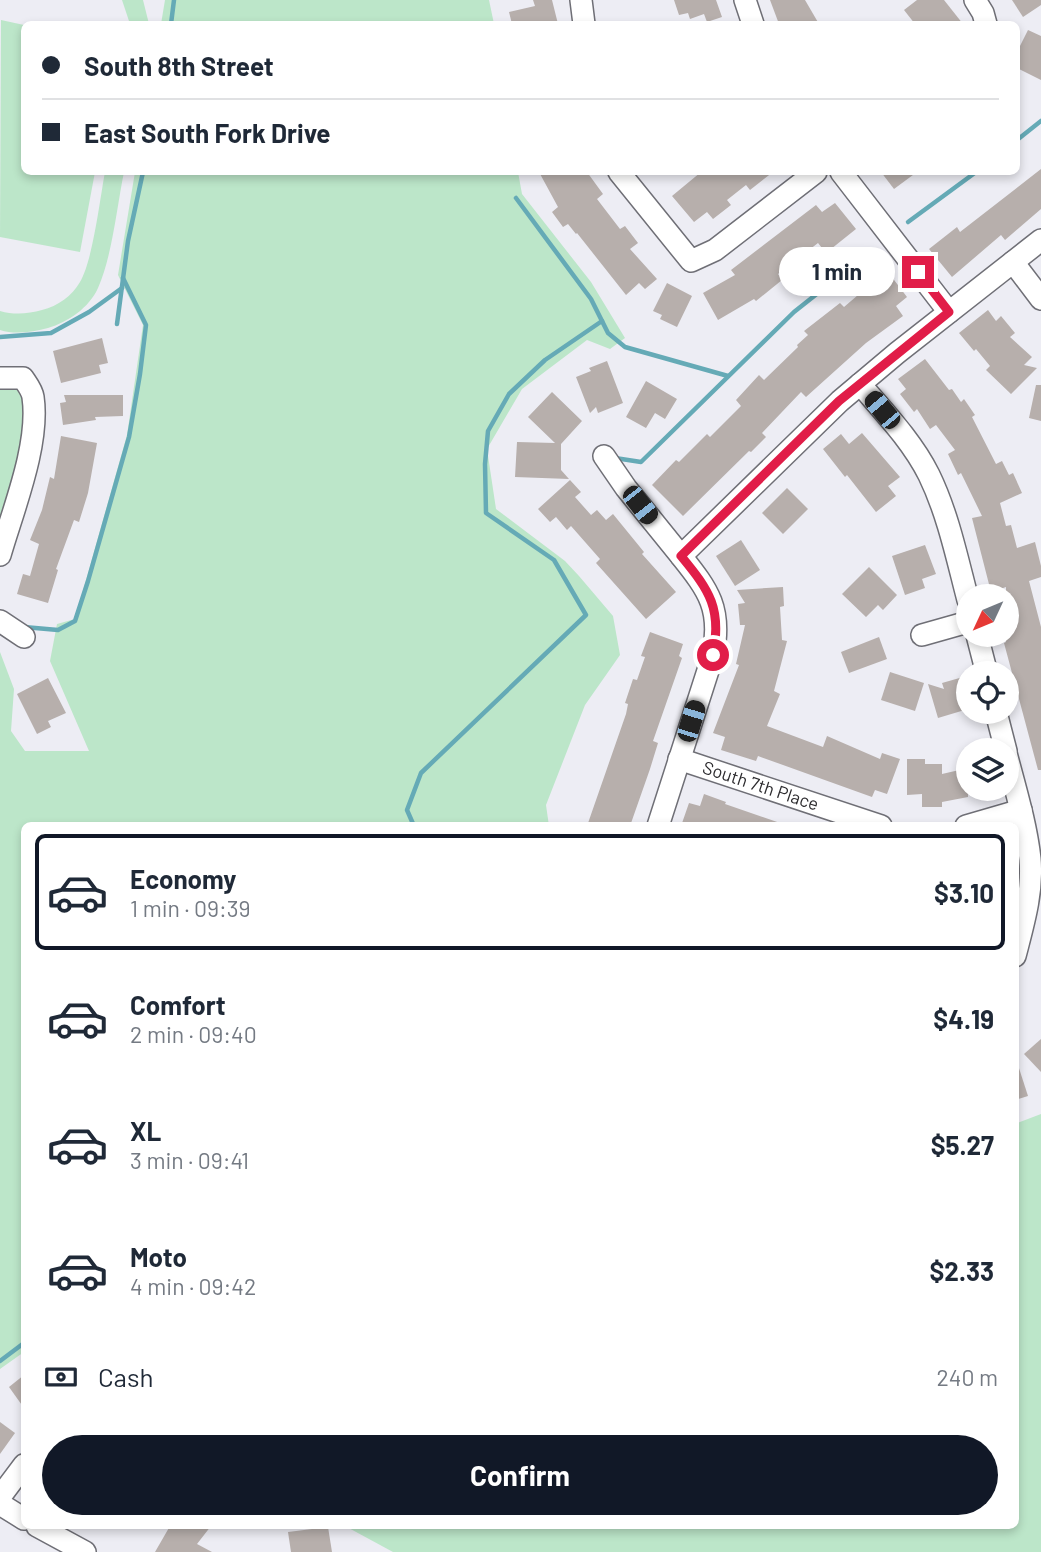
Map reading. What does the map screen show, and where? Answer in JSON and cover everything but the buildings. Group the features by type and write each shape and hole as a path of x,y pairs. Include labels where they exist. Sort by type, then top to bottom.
{"street":[{"path":"581,0 584,21"},
{"path":"745,0 751,21"},
{"path":"975,0 984,13 985,21"},
{"path":"621,175 691,261 715,250 812,175"},
{"path":"843,175 949,312"},
{"path":"681,556 786,451 860,384 1041,240"},
{"path":"1013,262 1041,299"},
{"path":"0,378 23,378 33,394 32,445 0,555"},
{"path":"860,384 908,443 928,473 950,532 964,584"},
{"path":"604,456 626,488 699,578 713,603 718,630 713,655 659,822"},
{"path":"0,621 24,638"},
{"path":"922,635 956,625"},
{"name":"South 7th Place","path":"679,759 869,822"},
{"path":"1019,801 1030,862 1026,913 1019,940"},
{"path":"980,822 1021,810"},
{"path":"0,1497 21,1469"},
{"path":"0,1504 21,1517"},
{"path":"43,1529 85,1552"}],"green space":[{"path":"122,0 143,0 148,21 129,21"},
{"path":"165,0 489,0 493,21 162,21"},
{"path":"1,20 21,24 21,175 94,175 80,252 0,237"},
{"path":"105,175 123,175 107,262 98,288 89,302 70,318 56,325 24,332 0,330 0,311 21,314 48,308 73,292 85,272 96,229"},
{"path":"135,175 519,175 522,194 591,282 625,338 610,349 587,340 522,389 487,449 496,509 565,561 613,616 620,655 585,705 546,805 548,822 21,822 21,1354 0,1369 0,652 14,689 11,731 25,751 89,751 50,661 57,624 75,619 127,435 143,325 118,275"},
{"path":"0,378 33,394 0,555"},
{"path":"1041,1114 1041,1552 393,1552 351,1529 1019,1529 1019,1122"}],"waterway":[{"path":"171,21 174,0"},
{"path":"1020,138 1041,121"},
{"path":"117,324 128,241 142,175"},
{"path":"908,222 972,175"},
{"path":"516,198 591,299 608,333 625,347 728,376"},
{"path":"615,458 641,462 794,312 871,251"},
{"path":"24,627 58,630 75,621 129,437 146,325 123,278"},
{"path":"0,337 51,333 89,312 122,288"},
{"path":"412,822 407,810 421,773 586,615 554,560 486,513 485,464 488,431 509,394 545,360 602,321"},
{"path":"0,1361 21,1345"}],"route":[{"path":"713,655 718,630 713,603 699,578 681,556 839,401 949,312 918,272"}]}
